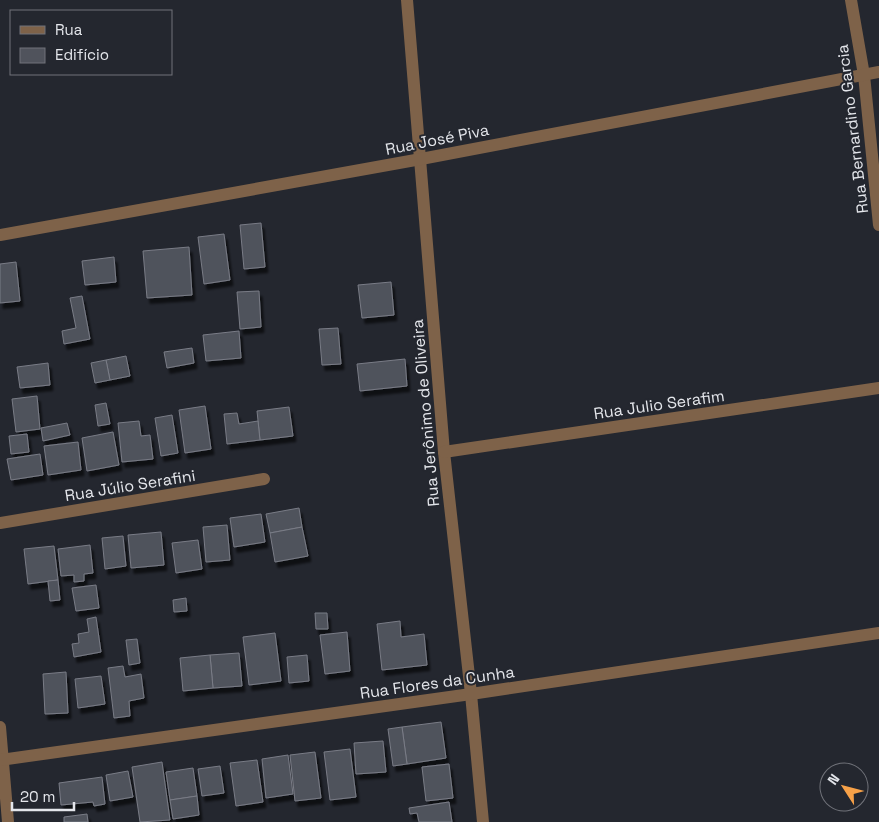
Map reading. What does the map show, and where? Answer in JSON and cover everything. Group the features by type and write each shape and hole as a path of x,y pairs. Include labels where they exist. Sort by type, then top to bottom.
{"street":[{"name":"Rua Jerônimo de Oliveira","path":"407,0 444,452 483,822"},
{"name":"Rua Bernardino Garcia","path":"851,0 864,75 879,224"},
{"name":"Rua José Piva","path":"0,235 879,72"},
{"name":"Rua Julio Serafim","path":"444,452 879,388"},
{"name":"Rua Júlio Serafini","path":"0,523 264,479"},
{"name":"Rua Flores da Cunha","path":"1,759 471,694 879,633"},
{"path":"0,727 1,759 8,822"}],"building":[{"path":"261,223 265,267 244,269 240,225"},
{"path":"224,234 230,280 204,284 198,237"},
{"path":"189,247 192,295 147,298 143,251"},
{"path":"114,257 116,282 85,285 82,261"},
{"path":"16,262 20,301 0,303 0,264"},
{"path":"391,282 394,315 362,318 358,285"},
{"path":"259,291 261,327 240,329 237,292"},
{"path":"82,296 90,339 64,344 62,331 76,328 70,298"},
{"path":"338,328 341,364 322,365 319,329"},
{"path":"239,331 241,358 206,361 203,335"},
{"path":"192,348 194,363 167,368 164,352"},
{"path":"126,356 130,376 110,380 106,360"},
{"path":"405,359 407,386 360,391 357,364"},
{"path":"106,360 110,380 95,383 91,363"},
{"path":"48,363 50,385 20,388 17,367"},
{"path":"37,396 40,429 16,432 12,399"},
{"path":"106,403 110,424 98,426 95,405"},
{"path":"205,406 211,449 185,453 179,410"},
{"path":"289,407 293,436 260,440 257,411"},
{"path":"237,413 239,424 258,421 260,440 227,444 224,414"},
{"path":"172,415 178,453 161,456 155,418"},
{"path":"139,421 141,436 150,435 153,459 122,462 118,423"},
{"path":"67,423 70,435 43,441 41,428"},
{"path":"113,432 119,465 87,471 82,438"},
{"path":"27,434 29,452 11,454 9,436"},
{"path":"78,442 81,470 48,475 44,446"},
{"path":"40,454 43,475 11,480 7,459"},
{"path":"299,508 302,527 270,533 266,514"},
{"path":"261,514 265,542 234,547 230,518"},
{"path":"227,525 230,560 206,562 203,527"},
{"path":"302,527 308,556 275,562 270,533"},
{"path":"161,532 164,565 131,568 128,535"},
{"path":"123,536 126,566 105,569 102,538"},
{"path":"198,540 202,569 176,573 172,543"},
{"path":"90,545 93,573 84,574 84,581 74,582 74,575 61,576 58,549"},
{"path":"54,546 58,580 28,584 24,549"},
{"path":"58,580 60,600 50,601 48,581"},
{"path":"96,585 99,608 76,611 72,588"},
{"path":"186,598 187,611 174,612 173,600"},
{"path":"315,613 327,613 328,629 316,629"},
{"path":"96,617 101,652 74,657 72,644 79,643 78,634 89,632 87,619"},
{"path":"400,621 401,637 424,634 427,665 382,670 377,624"},
{"path":"347,632 350,671 325,674 320,635"},
{"path":"275,633 281,681 249,685 243,637"},
{"path":"137,639 140,663 129,665 126,640"},
{"path":"239,653 242,686 213,688 210,655"},
{"path":"210,655 213,688 183,691 180,658"},
{"path":"307,655 309,681 289,683 287,657"},
{"path":"123,666 125,677 141,674 144,698 129,701 130,716 114,718 108,668"},
{"path":"66,672 68,713 45,714 43,674"},
{"path":"101,676 105,704 78,708 75,679"},
{"path":"441,722 446,758 407,764 402,727"},
{"path":"402,727 407,764 393,766 388,729"},
{"path":"383,741 386,772 356,774 354,743"},
{"path":"350,749 356,797 330,800 324,752"},
{"path":"315,752 321,798 295,801 290,755"},
{"path":"288,755 293,794 266,798 262,759"},
{"path":"257,760 263,802 236,806 230,763"},
{"path":"162,762 170,820 140,822 132,767"},
{"path":"449,764 453,798 426,801 422,767"},
{"path":"220,766 224,793 202,796 198,769"},
{"path":"193,768 197,796 170,800 166,772"},
{"path":"128,771 133,797 110,801 106,775"},
{"path":"102,777 105,804 94,806 93,802 61,805 59,783"},
{"path":"197,796 199,815 173,819 170,800"},
{"path":"449,802 452,822 419,822 417,813 410,814 409,808"},
{"path":"87,814 88,822 64,822 64,817"}]}
